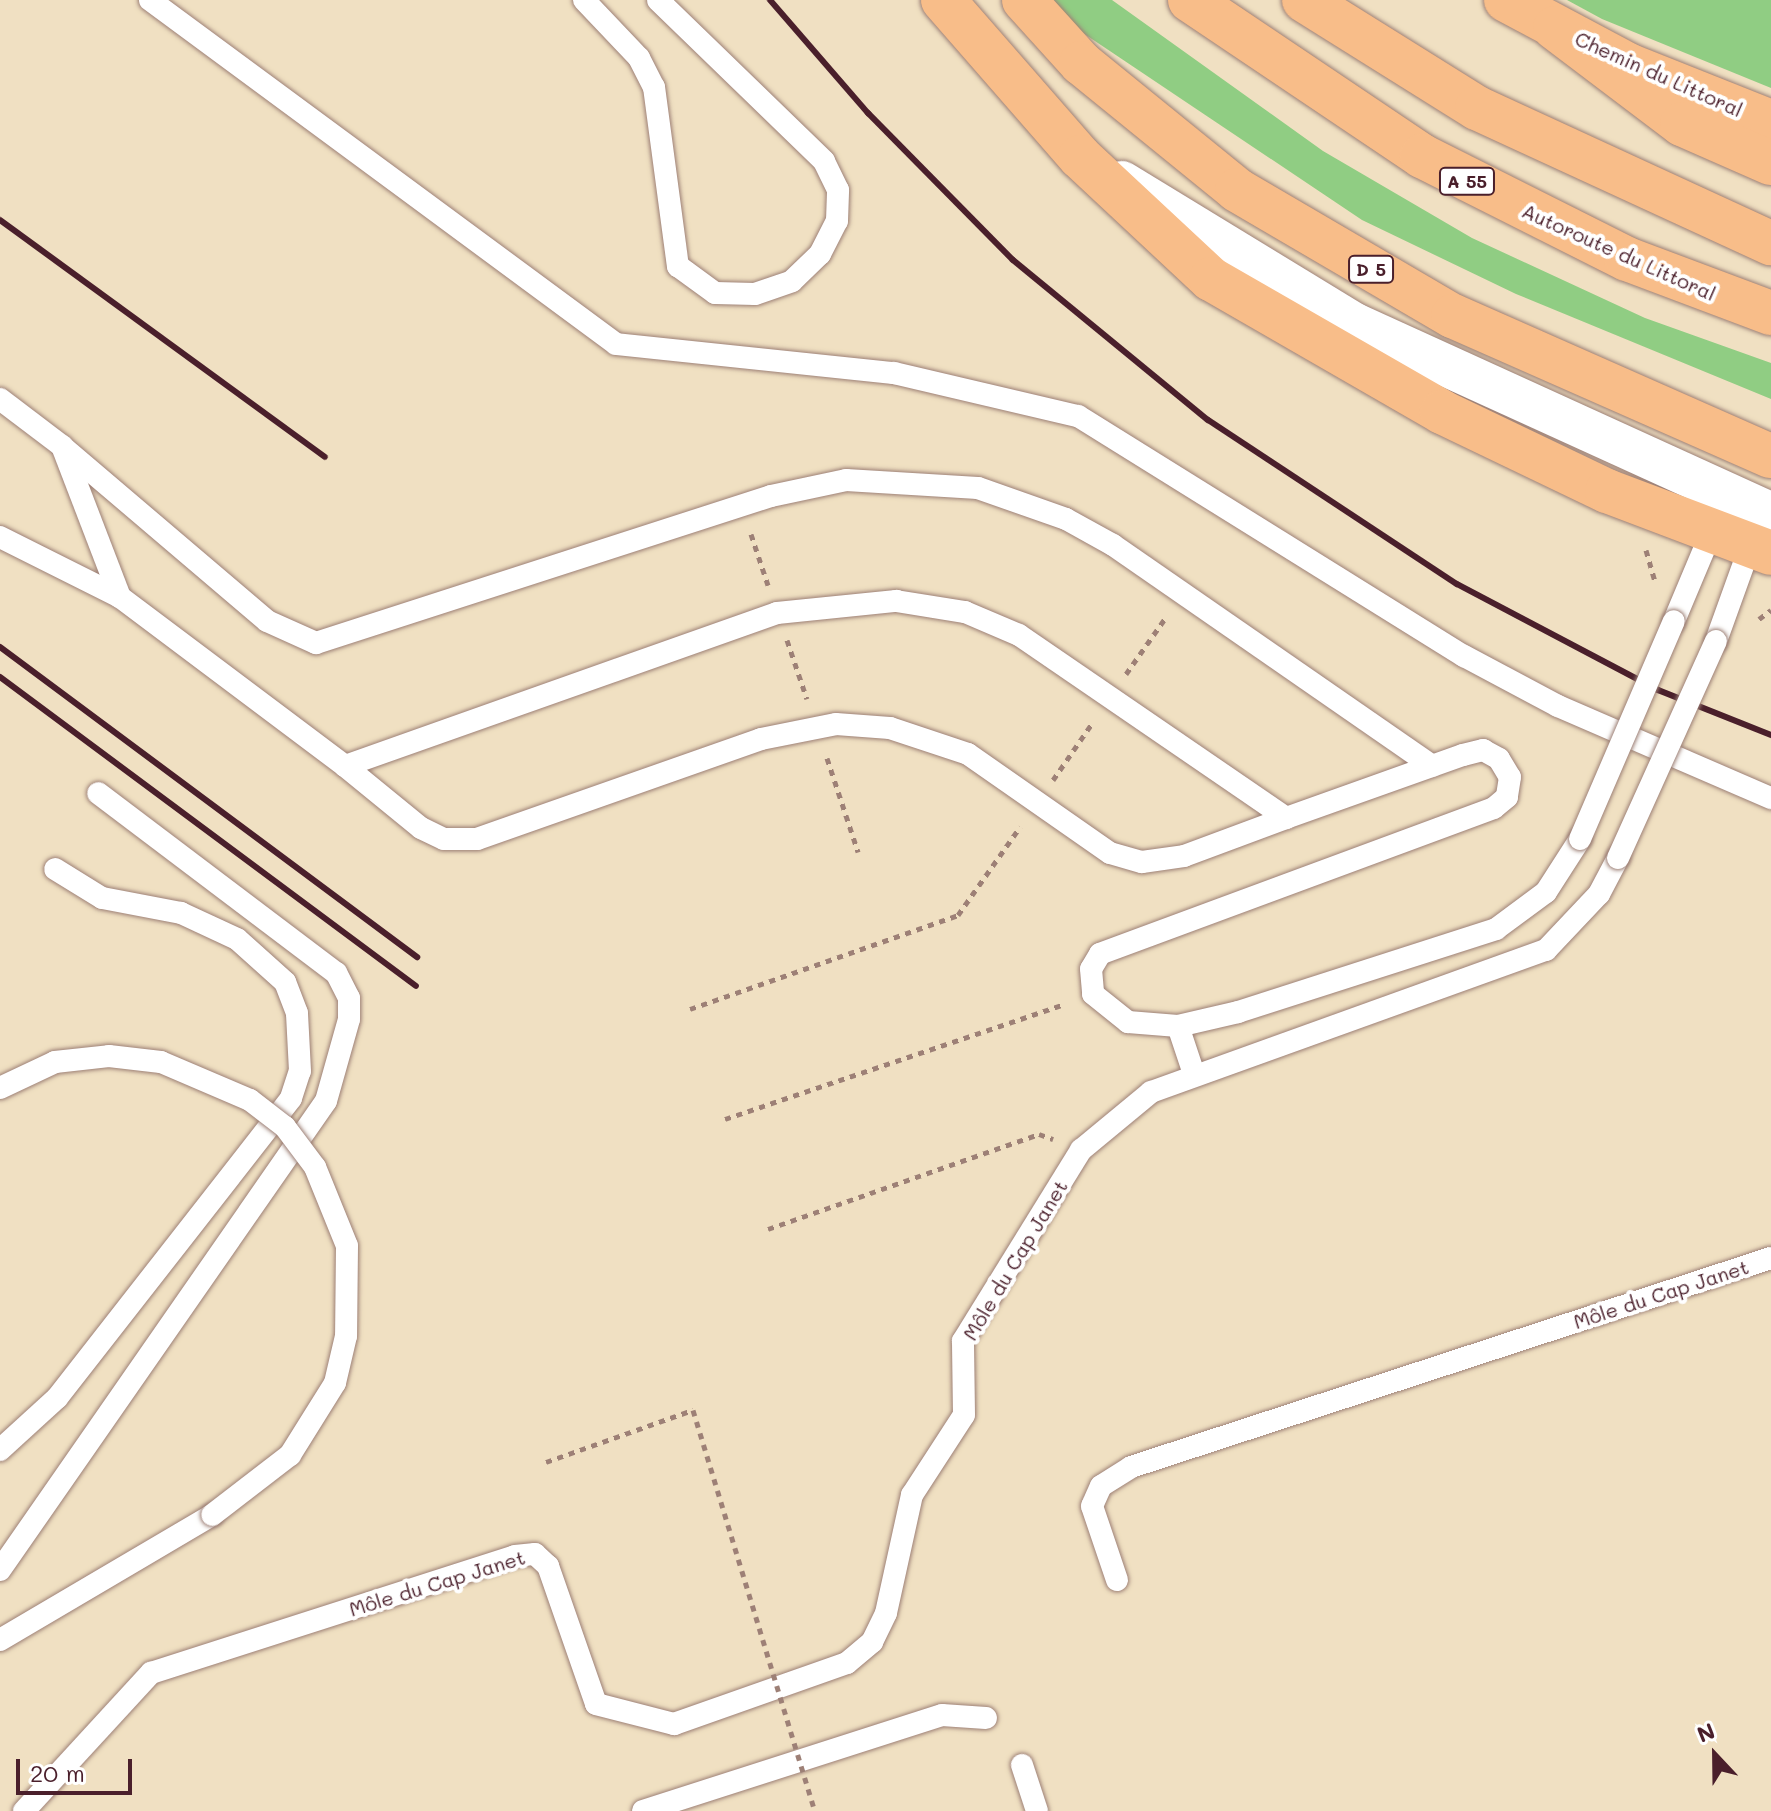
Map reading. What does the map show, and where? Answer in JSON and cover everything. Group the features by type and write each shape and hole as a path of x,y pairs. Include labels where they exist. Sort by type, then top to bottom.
{"main road":[{"path":"943,0 1080,157 1211,279 1329,353 1607,491 1709,529 1759,529"},
{"name":"D 5","path":"1024,0 1081,63 1237,190 1453,316 1771,456"},
{"name":"Autoroute du Littoral","path":"1190,0 1422,156 1627,259 1771,313"},
{"path":"1304,0 1477,108 1771,243"},
{"name":"Chemin du Littoral","path":"1506,0 1555,28 1771,122"},
{"path":"1555,28 1682,124 1771,163"}],"street":[{"path":"1080,157 1355,324 1759,529"}],"lane":[{"path":"150,0 616,344 894,373 1078,416 1464,656 1558,706 1771,798"},
{"path":"584,0 639,58 654,87 678,266 715,293 755,294 792,281 820,254 837,221 838,190 824,161 658,0"},
{"path":"0,399 62,446 267,621 316,643 741,504 846,480 978,488 1066,519 1182,593 1432,766"},
{"path":"62,446 120,597"},
{"path":"0,537 120,597 345,766 421,828 444,839 477,839 816,726 890,728 934,740 1037,802 1110,853 1142,862 1184,856 1483,750 1510,777 1507,797 1100,954 1089,981 1099,1005 1128,1022 1178,1026 1496,929 1546,892 1580,839 1674,621 1709,529"},
{"path":"1178,1026 1194,1074 1508,969 1574,924 1618,858 1716,641 1759,529"},
{"path":"345,766 777,613 896,601 965,612 1019,635 1286,818"},
{"path":"0,1570 30,1536 326,1101 349,1019 349,998 336,973 98,793"},
{"path":"0,1450 57,1398 291,1098 300,1071 297,1013 285,982 237,939 181,913 102,898 55,869"},
{"path":"0,1088 55,1062 109,1056 161,1062 250,1100 285,1127 315,1167 347,1246 346,1336 335,1383 290,1455 212,1515 0,1640"},
{"name":"Môle du Cap Janet","path":"24,1811 151,1673 515,1556 535,1554 548,1566 596,1704 674,1724 847,1663 872,1642 886,1613 912,1495 964,1415 963,1341 1081,1150 1151,1092 1194,1074"},
{"name":"Môle du Cap Janet","path":"1117,1580 1092,1506 1101,1486 1131,1467 1771,1258"},
{"path":"643,1811 942,1715 986,1718"},
{"path":"1022,1765 1037,1811"}],"path":[{"path":"741,504 858,852"},
{"path":"1643,545 1655,571 1654,594"},
{"path":"690,1009 958,915 1182,593"},
{"path":"546,1462 693,1410 815,1811"}],"green space":[{"path":"1053,0 1112,0 1323,151 1472,238 1645,318 1771,363 1771,399 1516,294 1362,220 1083,33"},
{"path":"1567,0 1771,0 1771,88 1602,19"}],"railway":[{"path":"770,0 868,113 1013,260 1208,420 1457,584 1658,690 1771,735"},
{"path":"0,220 325,457"},
{"path":"0,647 417,957"},
{"path":"0,677 416,986"}]}
